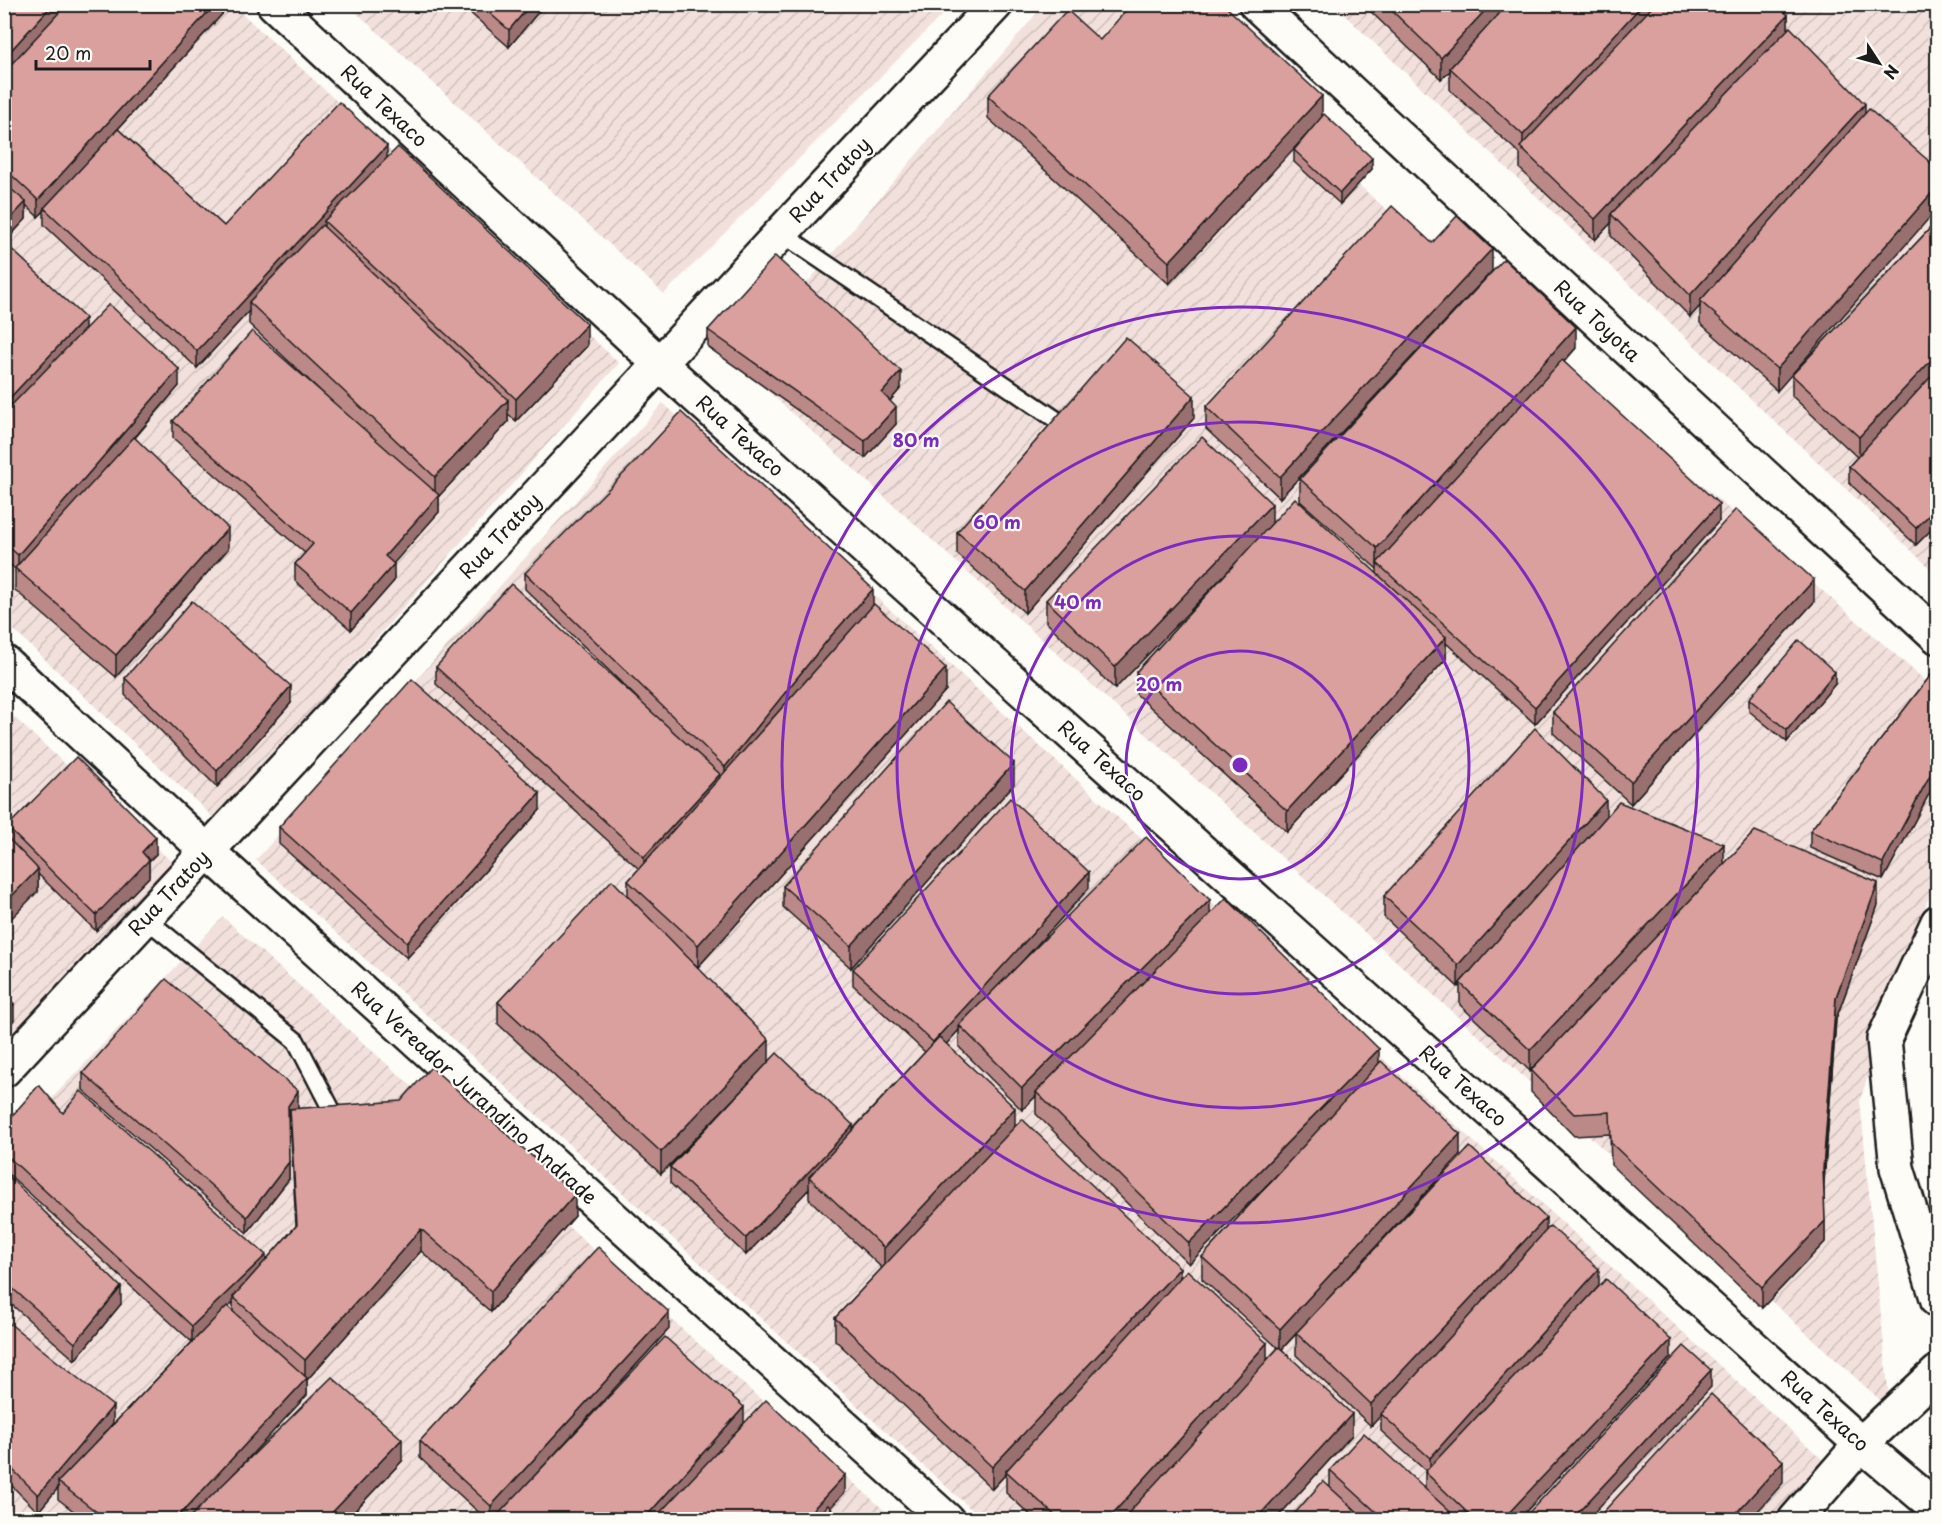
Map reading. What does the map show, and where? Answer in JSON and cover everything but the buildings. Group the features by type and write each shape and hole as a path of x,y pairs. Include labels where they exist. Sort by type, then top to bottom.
{"street":[{"name":"Rua Texaco","path":"274,4 660,364 1861,1444 1938,1509"},
{"name":"Rua Tratoy","path":"4,1070 996,4"},
{"name":"Rua Toyota","path":"1256,4 1938,637"},
{"name":"Rua Vereador Jurandino Andrade","path":"4,662 207,852 947,1520"},
{"path":"1938,922 1884,1039 1897,1168 1938,1301"},
{"path":"1795,1520 1861,1444 1938,1372"}],"lane":[{"path":"781,233 1067,427"},
{"path":"145,918 296,1041 341,1127"}],"shaded area":[{"path":"4,5 233,5 619,363 216,820 5,622"},
{"path":"348,5 952,5 664,294"},
{"path":"1044,5 1153,5 1937,691 1937,872 1860,1100 1890,1409 738,364"},
{"path":"1334,5 1937,5 1937,575"},
{"path":"663,403 1832,1468 1783,1519 982,1519 256,860"},
{"path":"4,708 174,864 5,1044 4,1044"},
{"path":"223,917 894,1519 14,1520 5,1511 5,1148"}]}
